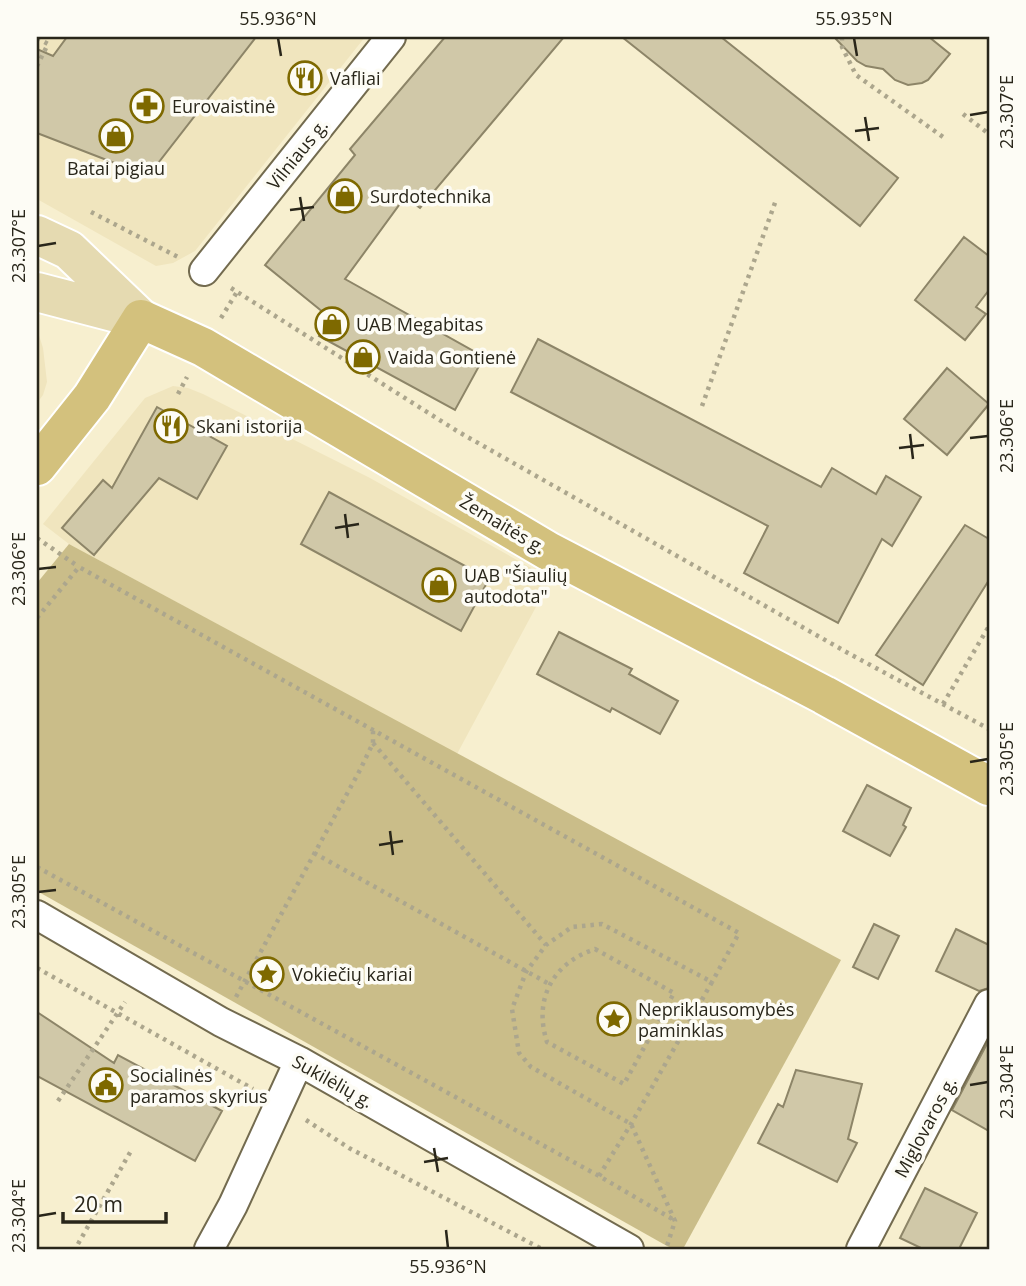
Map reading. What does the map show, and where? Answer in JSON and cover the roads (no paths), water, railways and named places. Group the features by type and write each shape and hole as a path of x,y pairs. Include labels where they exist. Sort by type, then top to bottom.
{"highway":[{"path":"37,466 92,397 141,319"},
{"name":"Žemaitės g.","path":"141,319 203,347 548,551 824,695 989,786"}],"main road":[{"name":"Žemaitės g.","path":"37,235 69,250 141,319"},
{"path":"37,292 141,319"}],"street":[{"name":"Vilniaus g.","path":"204,271 391,37"},
{"name":"Sukilėlių g.","path":"37,915 220,1022 299,1061 629,1249"},
{"name":"Miglovaros g.","path":"861,1249 989,1004"},
{"path":"209,1249 233,1205 299,1061"}],"place":[{"name":"Vafliai","path":"305,78"},
{"name":"Eurovaistinė","path":"147,106"},
{"name":"Batai pigiau","path":"116,136"},
{"name":"Surdotechnika","path":"345,196"},
{"name":"UAB Megabitas","path":"332,324"},
{"name":"Vaida Gontienė","path":"363,357"},
{"name":"Skani istorija","path":"171,426"},
{"name":"UAB \"Šiaulių autodota\"","path":"439,585"},
{"name":"Vokiečių kariai","path":"267,974"},
{"name":"Nepriklausomybės paminklas","path":"614,1019"},
{"name":"Socialinės paramos skyrius","path":"106,1085"}]}
